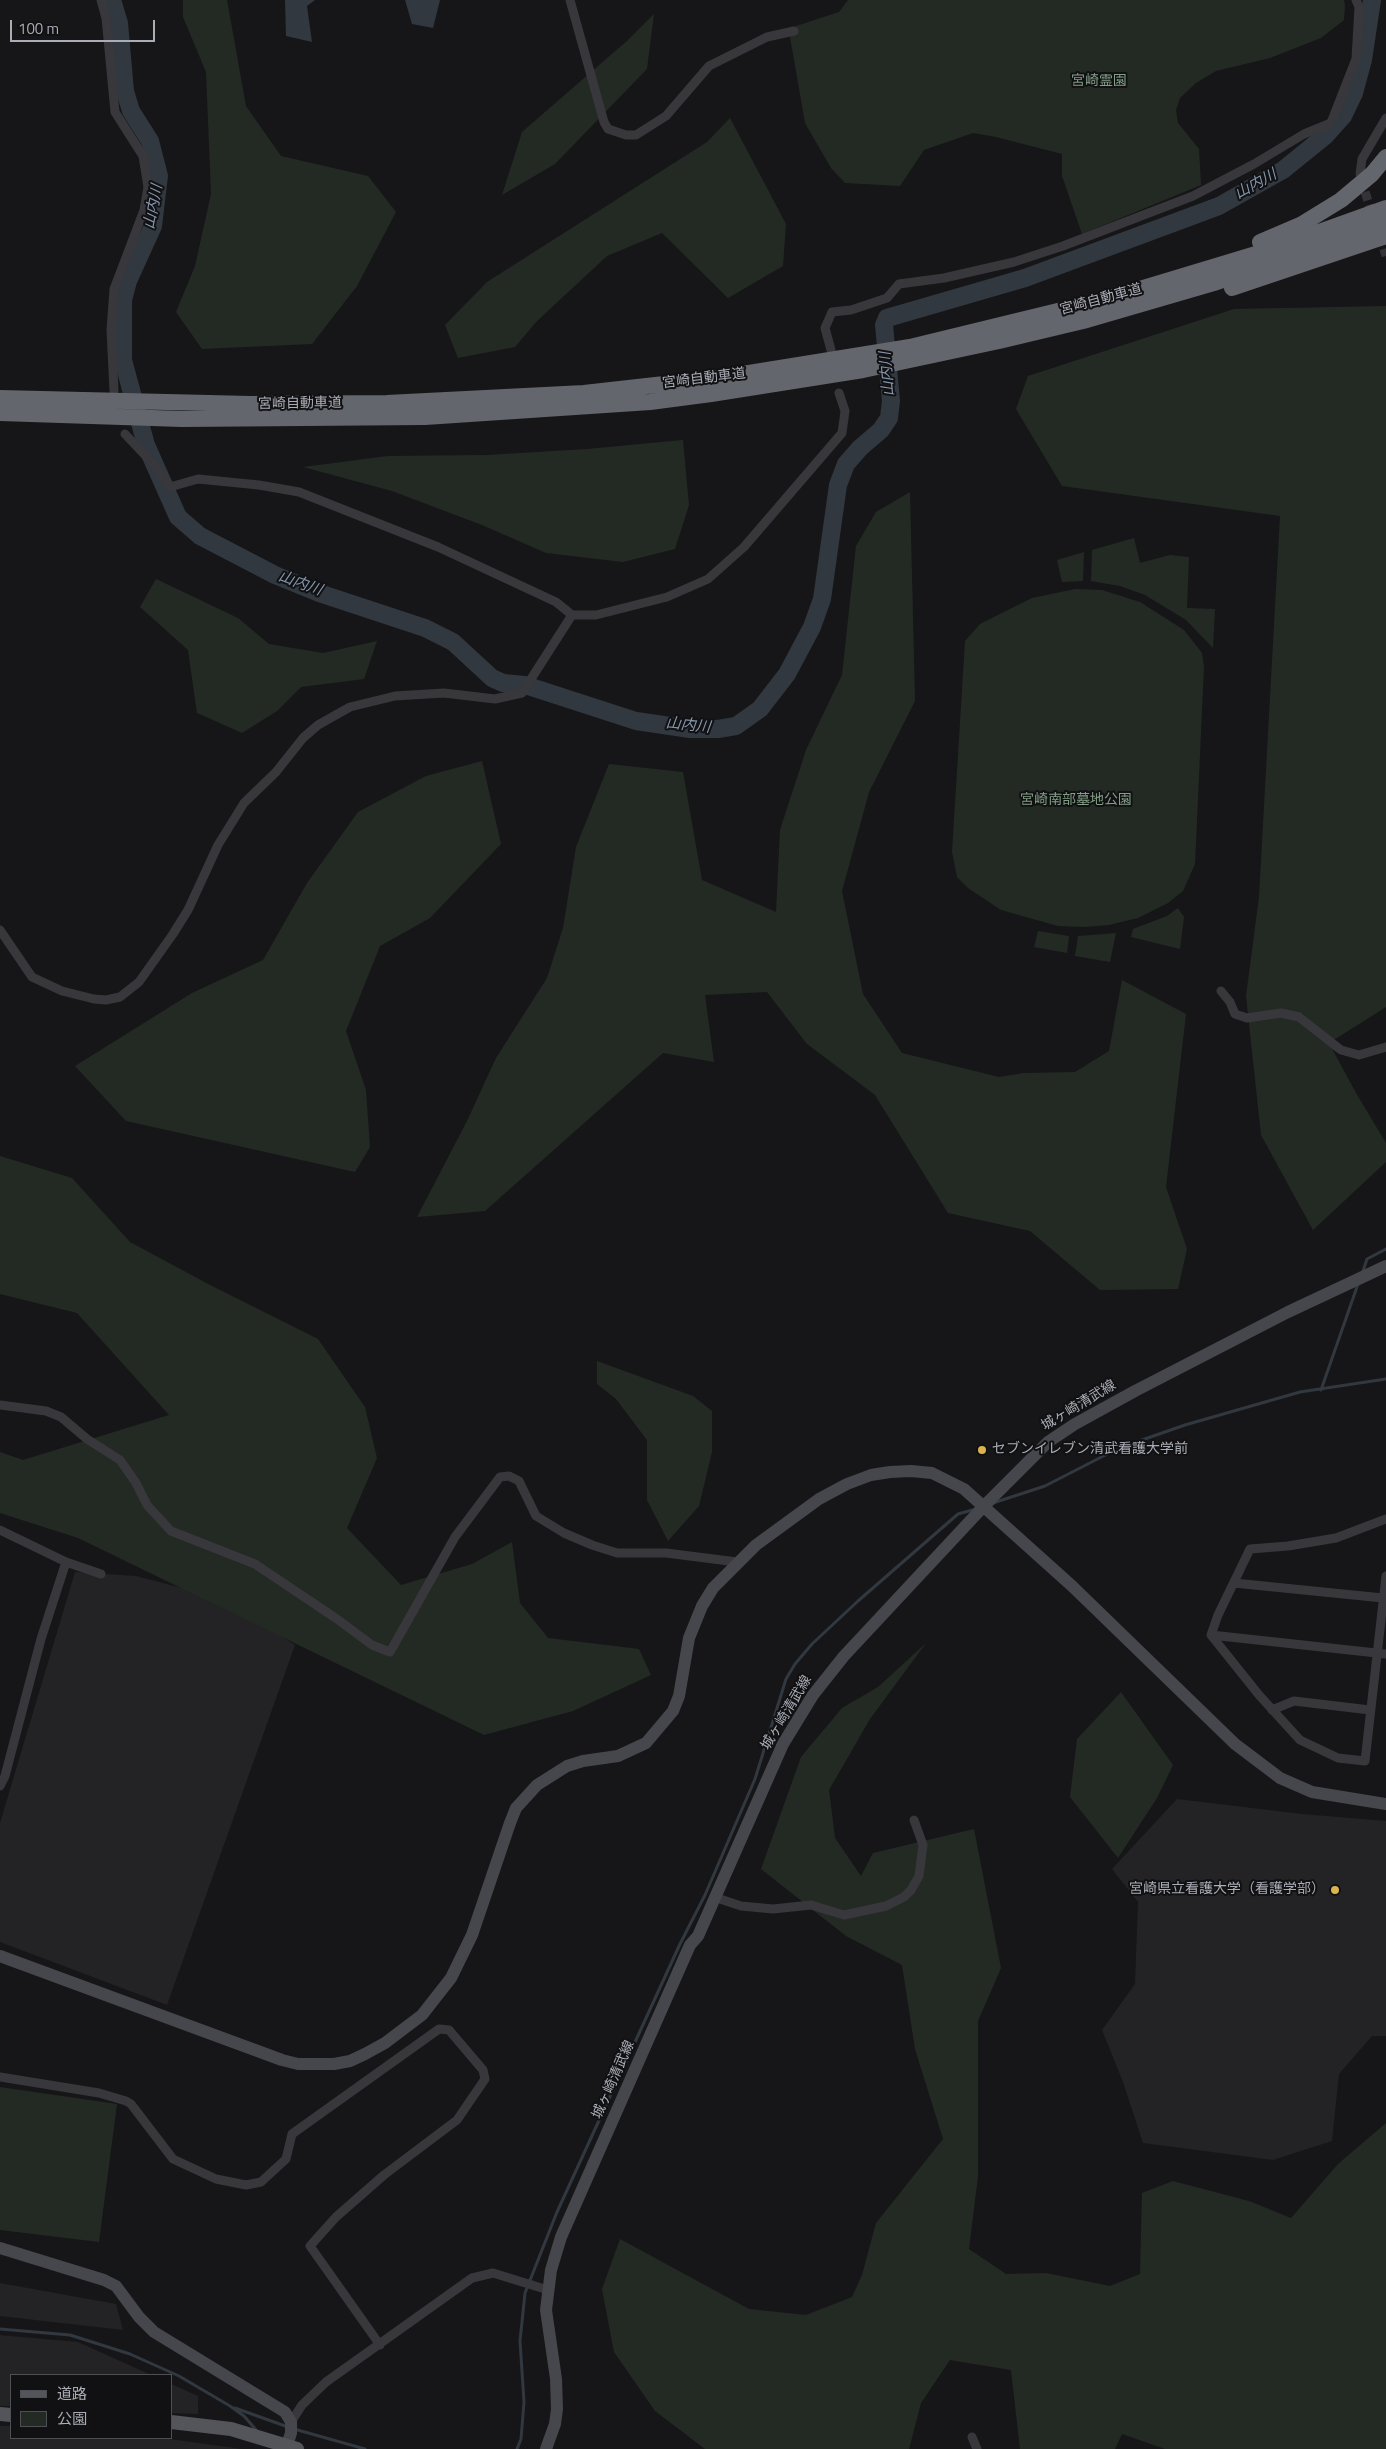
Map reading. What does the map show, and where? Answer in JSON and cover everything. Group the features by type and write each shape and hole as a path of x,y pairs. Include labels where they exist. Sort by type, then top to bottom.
{"highway":[{"path":"1173,280 1302,224 1356,188 1386,157"},
{"name":"宮崎自動車道","path":"0,398 220,404 367,403 584,393 718,378 910,347 1107,299 1266,251 1386,208"},
{"name":"宮崎自動車道","path":"0,413 182,419 334,419 480,414 650,402 863,370 1083,321 1217,282 1322,247 1386,223"},
{"path":"1083,321 1157,309 1266,278 1386,236"}],"main road":[{"path":"172,2422 208,2425 255,2435 292,2447"}],"street":[{"path":"100,0 106,18 115,112 143,156 148,187 144,210 114,289 111,330 114,391"},
{"path":"570,0 604,122 608,129 626,135 636,135 666,116 708,66 767,37 794,31"},
{"path":"831,350 825,328 832,312 851,310 887,298 899,284 944,278 1014,262 1063,246 1193,196 1254,164 1304,134 1331,123 1356,59 1359,8 1356,0"},
{"path":"1360,174 1362,159 1386,118"},
{"path":"125,434 159,470 170,487 198,479 260,485 299,492 438,547 556,602 572,615 596,615 667,597 708,579 744,547 842,433 845,411 840,394"},
{"path":"0,930 32,977 39,981 62,991 94,999 106,1000 120,997 133,989 139,982 173,934 188,910 218,845 244,803 276,772 303,738 313,729 350,707 396,696 444,693 495,699 522,693 572,615"},
{"path":"1221,992 1230,1002 1235,1014 1247,1018 1280,1013 1300,1017 1341,1050 1359,1055 1386,1047"},
{"name":"城ヶ崎清武線","path":"546,2449 555,2424 557,2409 556,2379 547,2329 546,2310 551,2270 561,2237 690,1945 698,1936 783,1744 813,1695 844,1656 987,1503 1048,1442 1075,1424 1288,1312 1386,1266"},
{"path":"0,1405 39,1410 61,1417 87,1439 117,1457 125,1466 152,1512 171,1530 255,1564 337,1619 372,1646 390,1652 456,1536 500,1477 509,1476 519,1481 536,1516 564,1533 592,1546 618,1552 666,1553 737,1562"},
{"path":"0,1956 282,2060 298,2064 334,2064 350,2061 365,2054 422,2015 452,1978 472,1935 516,1808 532,1790 550,1775 567,1766 583,1761 618,1756 646,1743 657,1733 673,1711 679,1696 690,1638 702,1606 713,1588 737,1562 789,1520 819,1499 847,1484 871,1475 911,1471 932,1473 987,1503 1235,1744 1280,1778 1312,1792 1386,1804"},
{"path":"1211,1635 1218,1615 1250,1549 1288,1546 1336,1538 1385,1523"},
{"path":"0,1530 66,1562 101,1574"},
{"path":"0,1786 5,1776 40,1639 66,1562"},
{"path":"1211,1635 1272,1710 1300,1740 1338,1758 1365,1761 1370,1710 1381,1654 1383,1598 1386,1576"},
{"path":"1234,1583 1383,1598"},
{"path":"1211,1635 1381,1654"},
{"path":"1272,1710 1294,1701 1370,1710"},
{"path":"714,1897 741,1906 773,1909 811,1905 844,1915 886,1906 904,1897 911,1890 919,1876 923,1845 914,1820"},
{"path":"0,2077 99,2093 126,2101 132,2104 173,2159 216,2179 246,2185 261,2182 286,2159 292,2134 439,2029 450,2030 483,2070 485,2079 457,2120 384,2175 336,2217 310,2246 380,2345"},
{"path":"0,2248 104,2280 116,2286 139,2317 154,2332 285,2412 291,2422 292,2447"},
{"path":"291,2422 302,2405 326,2382 472,2278 493,2273 548,2290"},
{"path":"255,2435 258,2449"},
{"path":"972,2437 977,2449"}],"shaded area":[{"path":"285,0 315,0 307,6 312,42 286,36"},
{"path":"405,0 440,0 433,28 412,24"},
{"path":"75,1572 136,1576 224,1599 295,1645 167,2005 0,1942 0,1823"},
{"path":"1177,1799 1302,1814 1386,1821 1386,2036 1372,2036 1339,2074 1332,2141 1273,2160 1143,2143 1123,2082 1102,2030 1135,1984 1138,1902 1112,1869"},
{"path":"0,2283 116,2304 123,2330 0,2316"},
{"path":"0,2335 78,2342 149,2374 10,2374 10,2406 0,2406"},
{"path":"172,2384 198,2396 198,2414 172,2413"},
{"path":"0,2426 10,2426 10,2439 169,2439 242,2449 0,2449"}],"green space":[{"path":"183,0 227,0 246,106 281,156 368,176 396,212 357,286 312,344 202,349 176,312 195,266 211,194 206,72 183,17"},
{"name":"宮崎霊園","path":"848,0 1344,0 1345,6 1344,20 1321,38 1270,58 1216,71 1196,83 1180,98 1176,110 1178,123 1199,149 1201,185 1082,234 1062,176 1062,154 996,137 973,133 924,150 900,186 845,183 831,168 805,123 790,37 796,26 839,12"},
{"path":"654,14 647,69 555,164 502,195 522,132 628,40"},
{"path":"730,118 786,224 783,266 728,298 662,233 607,256 537,321 515,347 458,358 445,325 487,282 707,142"},
{"path":"1386,306 1386,1007 1329,1043 1386,1143 1386,1162 1313,1230 1261,1135 1246,996 1259,897 1280,516 1062,486 1016,409 1028,376 1234,309"},
{"path":"683,440 689,505 675,549 623,562 546,553 482,525 392,491 303,467 388,456 487,455 587,449"},
{"path":"910,492 915,701 869,792 842,891 863,994 902,1053 999,1077 1024,1073 1075,1072 1109,1051 1122,980 1186,1014 1166,1187 1187,1249 1178,1289 1100,1290 1030,1231 948,1213 875,1095 807,1044 767,992 705,995 714,1062 663,1053 485,1211 417,1217 467,1121 496,1058 547,978 563,928 576,847 609,764 683,772 702,880 776,912 780,830 806,750 842,675 856,546 876,512"},
{"path":"1134,538 1140,563 1170,555 1189,557 1187,608 1215,609 1213,648 1186,620 1145,595 1120,586 1091,581 1092,550"},
{"path":"1084,552 1083,581 1062,582 1057,560"},
{"path":"156,579 238,618 269,644 323,653 377,641 364,679 301,687 277,711 242,733 197,713 188,650 140,607"},
{"name":"宮崎南部墓地公園","path":"1075,589 1102,590 1140,602 1184,630 1202,653 1204,667 1195,864 1183,891 1168,903 1138,918 1109,925 1085,927 1058,926 1001,910 968,888 957,877 952,852 965,641 980,624 1032,598"},
{"path":"482,761 501,844 430,918 380,946 346,1031 366,1090 370,1147 355,1172 126,1121 75,1066 192,993 263,960 307,883 358,812 426,776"},
{"path":"1178,908 1184,917 1180,949 1131,937 1133,929 1167,916"},
{"path":"1038,931 1069,936 1067,953 1034,947"},
{"path":"1116,933 1110,962 1075,956 1078,936"},
{"path":"0,1156 72,1178 130,1242 210,1285 318,1339 365,1407 377,1458 347,1528 401,1585 472,1564 512,1542 520,1603 548,1638 639,1649 651,1675 573,1711 484,1735 78,1538 0,1513 0,1452 23,1460 169,1415 77,1313 0,1294"},
{"path":"597,1361 693,1396 712,1411 712,1452 699,1506 668,1541 647,1500 647,1440 616,1399 597,1384"},
{"path":"926,1643 870,1719 829,1790 835,1838 861,1876 873,1853 974,1829 1001,1968 978,2021 978,2176 969,2249 1006,2274 1046,2273 1110,2286 1140,2274 1142,2193 1173,2181 1249,2201 1291,2218 1338,2164 1386,2123 1386,2449 1165,2449 1122,2434 1115,2449 1020,2449 1011,2370 950,2360 921,2403 909,2449 705,2449 655,2411 614,2352 602,2289 620,2239 749,2309 806,2315 852,2297 862,2275 876,2223 943,2139 915,2049 902,1965 846,1936 761,1869 801,1757 842,1708 878,1687"},
{"path":"1121,1692 1173,1765 1157,1798 1118,1858 1070,1797 1077,1739"},
{"path":"0,2087 117,2104 99,2242 0,2230"}],"waterway":[{"name":"山内川","path":"112,0 119,23 125,91 131,111 150,141 159,176 153,226 128,281 123,300 123,360 146,445 178,517 200,536 275,575 319,593 425,628 453,642 492,678 503,683 525,685 636,721 690,729 718,729 736,726 760,709 787,674 812,627 822,599 838,485 846,464 860,448 881,430 889,418 891,401 884,325 887,318 1025,278 1219,206 1283,170 1325,136 1343,116 1354,93 1363,60 1372,0"},
{"path":"1362,1274 1367,1259 1386,1249"},
{"path":"1321,1390 1358,1284"},
{"path":"993,1503 1045,1486 1119,1448 1185,1425 1300,1392 1386,1379"},
{"path":"517,2449 521,2439 524,2402 520,2341 525,2293 557,2212 680,1944 705,1895 755,1779 786,1679 795,1664 812,1644 858,1601 958,1514 976,1509"},
{"path":"0,2329 70,2335 130,2354 179,2376 230,2406 244,2416 257,2431"},
{"path":"235,2408 288,2427"},
{"path":"294,2429 365,2449"}],"tunnel":[{"path":"1361,179 1373,217"},
{"path":"1380,236 1386,256"}],"place":[{"name":"セブンイレブン清武看護大学前","path":"982,1450"},
{"name":"宮崎県立看護大学（看護学部）","path":"1335,1890"}]}
